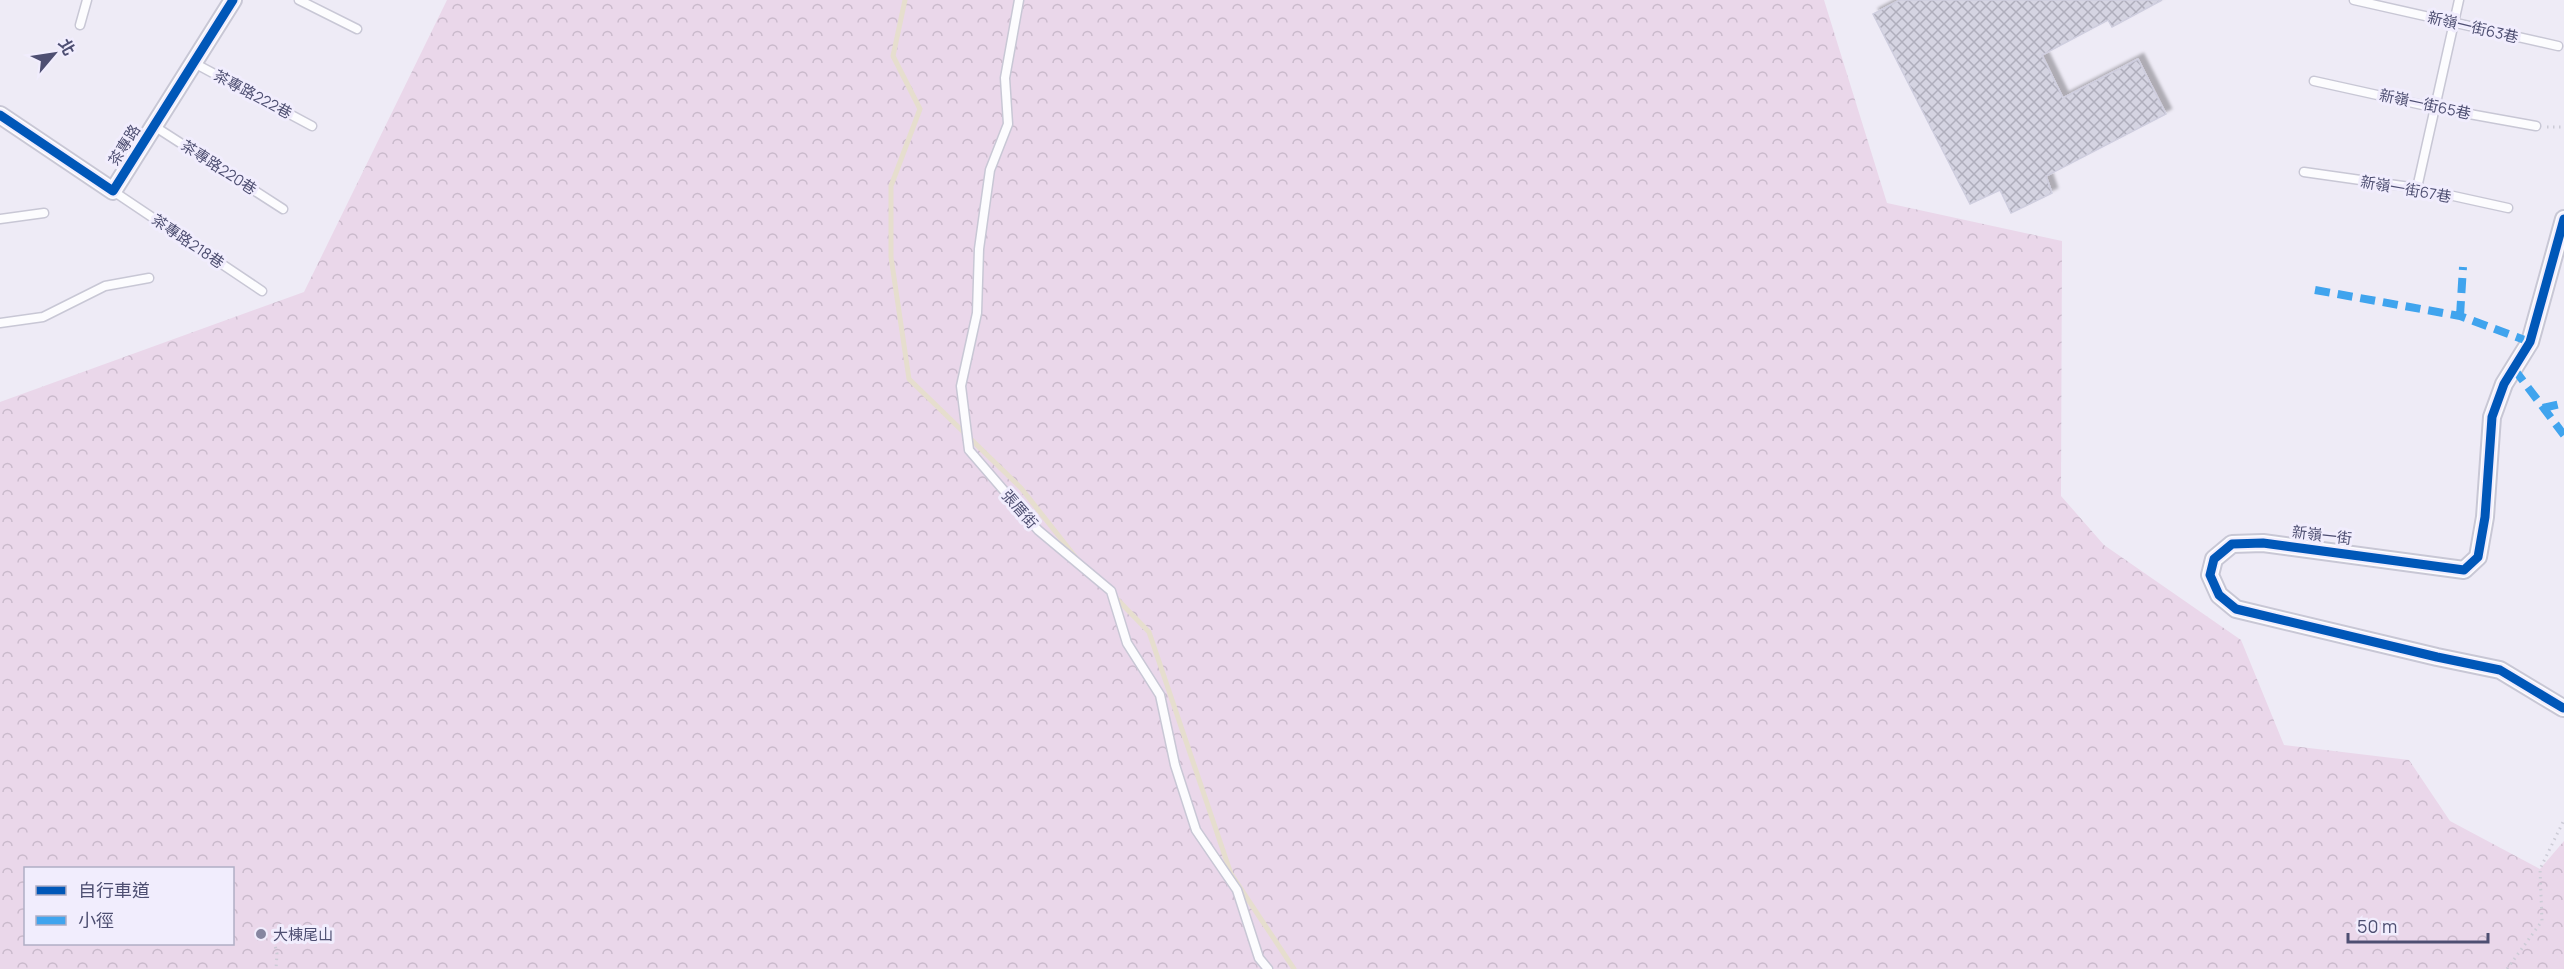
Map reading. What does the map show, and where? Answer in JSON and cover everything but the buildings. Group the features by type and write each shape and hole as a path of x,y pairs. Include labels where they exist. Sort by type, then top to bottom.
{"street":[{"name":"茶專路","path":"0,115 113,191 233,0"},
{"name":"新嶺一街","path":"2563,708 2500,670 2236,609 2219,595 2210,575 2214,559 2232,544 2263,543 2464,570 2478,557 2485,517 2492,417 2504,384 2530,342 2564,219"}],"lane":[{"path":"80,25 87,0"},
{"path":"299,0 357,29"},
{"name":"張厝街","path":"1019,0 1005,78 1008,124 990,170 979,249 977,313 961,386 969,450 1038,530 1111,591 1127,643 1160,695 1175,765 1196,830 1237,890 1259,958 1268,969"},
{"name":"新嶺一街63巷","path":"2354,0 2558,46"},
{"path":"2417,188 2459,0"},
{"name":"茶專路222巷","path":"194,63 312,126"},
{"name":"新嶺一街65巷","path":"2314,81 2436,108 2536,126"},
{"name":"茶專路220巷","path":"154,126 283,209"},
{"name":"新嶺一街67巷","path":"2304,172 2417,188 2508,208"},
{"name":"茶專路218巷","path":"113,191 262,291"},
{"path":"0,219 44,213"},
{"path":"0,324 43,317 105,286 149,278"}],"path":[{"path":"2507,969 2542,921 2540,869 2564,820"},
{"path":"274,941 277,954 276,969"}],"green space":[{"path":"447,0 1824,0 1887,203 2062,241 2061,496 2104,545 2241,640 2284,745 2409,760 2450,821 2540,869 2564,841 2564,969 0,969 0,402 304,292"}],"waterway":[{"path":"905,0 893,56 920,109 891,186 891,257 909,379 1021,488 1077,559"},
{"path":"1115,597 1149,632 1231,874 1294,969"}],"marked path":[{"path":"2460,316 2463,267"},
{"path":"2315,290 2460,316 2530,342"},
{"path":"2514,369 2564,435"},
{"path":"2543,408 2564,403"}],"cycle path":[{"path":"0,115 113,191 233,0"},
{"path":"2563,708 2500,670 2236,609 2219,595 2210,575 2214,559 2232,544 2263,543 2464,570 2478,557 2485,517 2492,417 2504,384 2530,342 2564,219"}],"place":[{"name":"大棟尾山","path":"261,934"}]}
